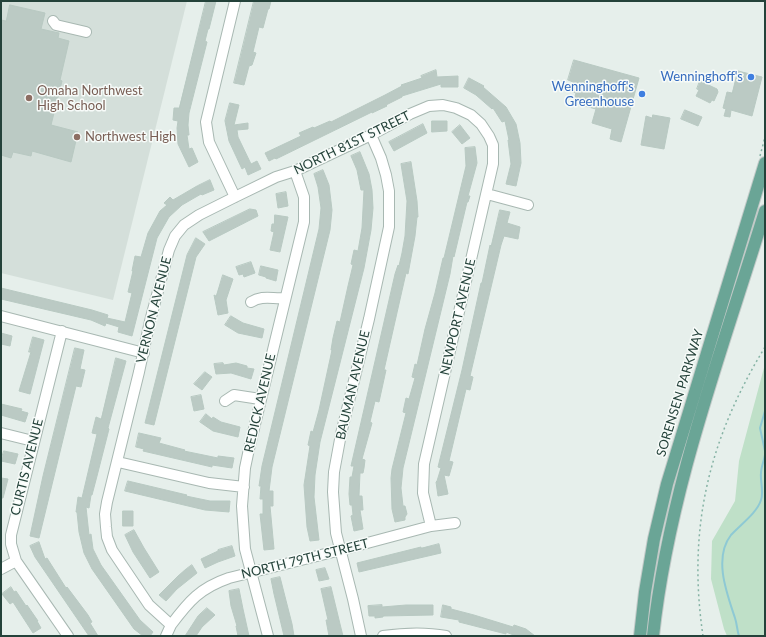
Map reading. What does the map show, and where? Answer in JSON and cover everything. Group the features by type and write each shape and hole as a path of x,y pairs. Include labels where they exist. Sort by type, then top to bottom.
{"main road":[{"name":"SORENSEN PARKWAY","path":"640,636 645,592 654,539 667,484 765,163"},
{"name":"SORENSEN PARKWAY","path":"653,636 657,601 668,537 683,476 765,211"}],"street":[{"path":"235,1 206,122 209,142 235,197"},
{"path":"53,21 56,25 86,32"},
{"name":"NORTH 81ST STREET","path":"235,197 276,177 295,171 371,135 407,115 429,106 443,105 456,108 471,115"},
{"name":"NEWPORT AVENUE","path":"431,526 423,492 424,464 493,164 493,145 489,136 481,124 471,115"},
{"name":"BAUMAN AVENUE","path":"360,636 353,599 336,533 333,507 334,472 341,434 389,227 389,196 386,175 381,158 371,135"},
{"name":"REDICK AVENUE","path":"268,636 245,549 242,506 245,468 260,399 304,222 304,197 295,171"},
{"path":"487,194 528,205"},
{"name":"VERNON AVENUE","path":"171,625 146,602 115,554 107,537 105,523 106,508 144,353 150,322 166,261 175,236 184,225 199,215 235,197"},
{"path":"251,302 257,298 265,297 285,298"},
{"path":"1,316 144,353"},
{"name":"CURTIS AVENUE","path":"62,332 33,441 11,535 11,544 16,561 68,636"},
{"path":"225,401 234,395 260,399"},
{"path":"1,433 33,441"},
{"path":"118,462 209,483 244,487"},
{"name":"NORTH 79TH STREET","path":"171,625 190,601 215,583 431,526 455,523"},
{"path":"1,568 16,561"},
{"path":"166,636 171,625"},
{"path":"383,636 418,633 446,636"}],"path":[{"path":"702,636 698,598 698,560 704,500 714,457 726,422 748,376 765,347"}],"shaded area":[{"name":"Northwest High","path":"1,1 187,1 113,300 1,273"}],"green space":[{"path":"765,364 765,636 727,636 711,579 712,541 735,501 739,461"}],"building":[{"path":"206,1 216,1 205,41 207,42 189,113 189,135 187,135 189,149 192,148 198,162 189,167 178,144 178,121 173,120 174,108 179,108"},
{"path":"254,1 271,1 263,28 259,27 253,52 256,53 252,65 249,66 244,85 234,83"},
{"name":"Omaha Northwest High School","path":"10,5 45,13 41,29 59,33 58,38 69,41 60,80 62,81 51,125 78,132 71,162 32,151 31,156 13,152 11,158 1,155 1,20 6,21"},
{"path":"574,60 639,78 621,142 610,139 612,129 592,123 596,109 573,103 576,93 570,91 573,82 568,80"},
{"path":"436,70 437,77 458,76 458,87 441,87 441,84 402,96 386,105 387,106 269,161 265,153 301,136 299,133 330,121 331,122 402,86 401,85 422,78 421,76"},
{"path":"738,71 762,77 752,116 731,110 730,117 724,116 726,109 723,108 727,92 732,93"},
{"path":"469,78 484,86 483,87 506,107 516,124 520,143 521,163 516,186 506,184 511,164 509,140 505,121 502,122 493,108 492,109 476,95 464,88"},
{"path":"700,81 717,89 718,92 714,101 712,100 710,103 696,96 699,90 697,89"},
{"path":"230,103 239,105 234,125 248,123 248,129 237,130 238,137 251,164 257,161 261,169 248,175 245,167 242,169 229,141 225,121"},
{"path":"685,110 702,117 698,126 681,119"},
{"path":"653,115 670,118 664,149 641,145 646,116 652,118"},
{"path":"432,121 447,121 447,131 432,132"},
{"path":"423,124 427,133 394,151 389,142"},
{"path":"460,125 470,138 462,144 452,132"},
{"path":"475,147 477,163 468,196 470,196 467,202 454,257 453,256 450,274 403,468 401,488 403,506 405,506 407,514 405,520 395,522 392,509 391,478 406,413 403,412 406,398 409,399 415,378 412,377 415,364 417,365 466,166 465,148"},
{"path":"360,152 369,174 372,190 373,208 371,230 364,268 320,442 315,475 314,497 319,540 310,541 307,527 304,485 310,446 308,445 311,431 313,432 319,410 337,321 340,322 353,265 351,264 354,250 358,251 362,228 364,190 361,190 357,170 351,156"},
{"path":"411,162 418,217 408,274 406,273 384,370 386,370 379,402 375,401 370,422 372,423 362,459 365,460 363,473 360,473 359,496 362,496 363,510 360,510 363,529 354,531 351,516 353,515 352,505 350,505 349,494 350,477 352,477 354,466 351,466 405,236 407,201 401,164"},
{"path":"323,170 329,185 332,210 330,230 272,467 269,491 273,491 273,506 270,506 274,549 264,550 260,514 263,514 263,499 260,499 261,486 259,486 262,466 319,229 321,208 318,187 314,174"},
{"path":"210,180 214,190 202,195 201,194 182,205 169,217 157,238 132,336 118,332 119,327 106,323 105,326 91,320 1,299 1,288 92,310 108,315 107,318 125,322 132,293 128,292 135,256 141,257 148,233 160,211 167,205 164,203 170,197 173,200"},
{"path":"286,192 288,206 278,208 276,194"},
{"path":"250,209 256,210 258,216 209,241 203,232"},
{"path":"500,210 510,212 507,223 520,227 518,239 504,236 501,245 470,376 473,377 470,390 466,389 449,461 453,462 449,476 444,475 448,494 438,496 436,482 441,468 438,467 462,370 490,245 491,246"},
{"path":"275,215 288,217 280,252 270,250 274,232 271,231 272,224 274,224"},
{"path":"196,238 205,244 196,257 154,425 145,423 187,255"},
{"path":"251,262 255,273 244,277 243,274 239,275 236,267"},
{"path":"261,266 278,270 276,281 259,275"},
{"path":"223,275 233,279 226,300 228,313 218,315 214,295 216,296"},
{"path":"231,316 243,323 264,329 262,338 238,333 225,325"},
{"path":"1,333 12,336 10,346 1,344"},
{"path":"33,337 44,340 30,394 19,391 31,352 29,352"},
{"path":"75,348 84,350 80,369 85,370 81,387 76,386 39,538 30,536 43,476"},
{"path":"116,358 126,361 91,495 89,508 86,507 89,535 91,534 93,549 101,565 140,620 153,632 150,636 143,636 134,629 92,569 84,553 76,512 78,497 82,498 97,434 92,433 96,417 101,419"},
{"path":"223,363 224,365 236,363 247,366 247,368 254,369 251,379 231,373 216,374 214,364"},
{"path":"205,372 212,377 202,390 194,384"},
{"path":"201,395 204,409 194,411 191,397"},
{"path":"1,404 22,409 21,411 28,413 25,422 1,415"},
{"path":"206,414 212,419 213,417 221,422 240,427 238,437 213,431 200,422"},
{"path":"139,433 161,438 159,443 185,450 184,451 218,458 218,456 234,458 232,468 212,465 212,467 143,451 144,449 136,447"},
{"path":"4,451 18,454 15,464 1,461"},
{"path":"1,478 8,479 3,498 1,498"},
{"path":"128,481 210,501 230,501 229,512 205,510 125,491"},
{"path":"123,511 133,511 133,526 123,526"},
{"path":"134,530 159,572 150,578 133,552 125,535"},
{"path":"39,542 45,559 47,558 66,588 67,587 88,615 92,622 90,623 98,636 89,636 35,557 30,546"},
{"path":"439,544 441,553 359,572 357,563"},
{"path":"232,546 235,556 205,568 201,559 218,550"},
{"path":"192,565 197,573 177,589 166,601 159,595 178,576"},
{"path":"325,568 329,579 319,581 316,570"},
{"path":"280,577 294,636 284,636 274,594 271,579"},
{"path":"11,587 14,592 16,591 38,621 41,628 33,633 13,602 10,604 2,594"},
{"path":"331,587 343,636 329,636 326,620 328,620 321,589"},
{"path":"239,589 249,636 238,636 237,626 231,606 229,591"},
{"path":"382,605 382,607 433,605 433,615 383,616 375,618 375,616 369,616 368,606"},
{"path":"443,605 451,607 451,609 513,627 514,625 526,629 535,636 516,636 506,632 506,634 459,622 459,620 441,617"},
{"path":"207,608 215,615 202,627 196,636 185,636 198,616"}],"waterway":[{"path":"765,411 760,428 765,451"},
{"path":"739,636 736,620 725,587 722,565 723,554 731,535 756,510 759,505 762,494 761,471 765,455"}],"place":[{"name":"Wenninghoff's","path":"751,77"},
{"name":"Wenninghoff's Greenhouse","path":"642,94"},
{"name":"Omaha Northwest High School","path":"29,98"},
{"name":"Northwest High","path":"77,137"}]}
